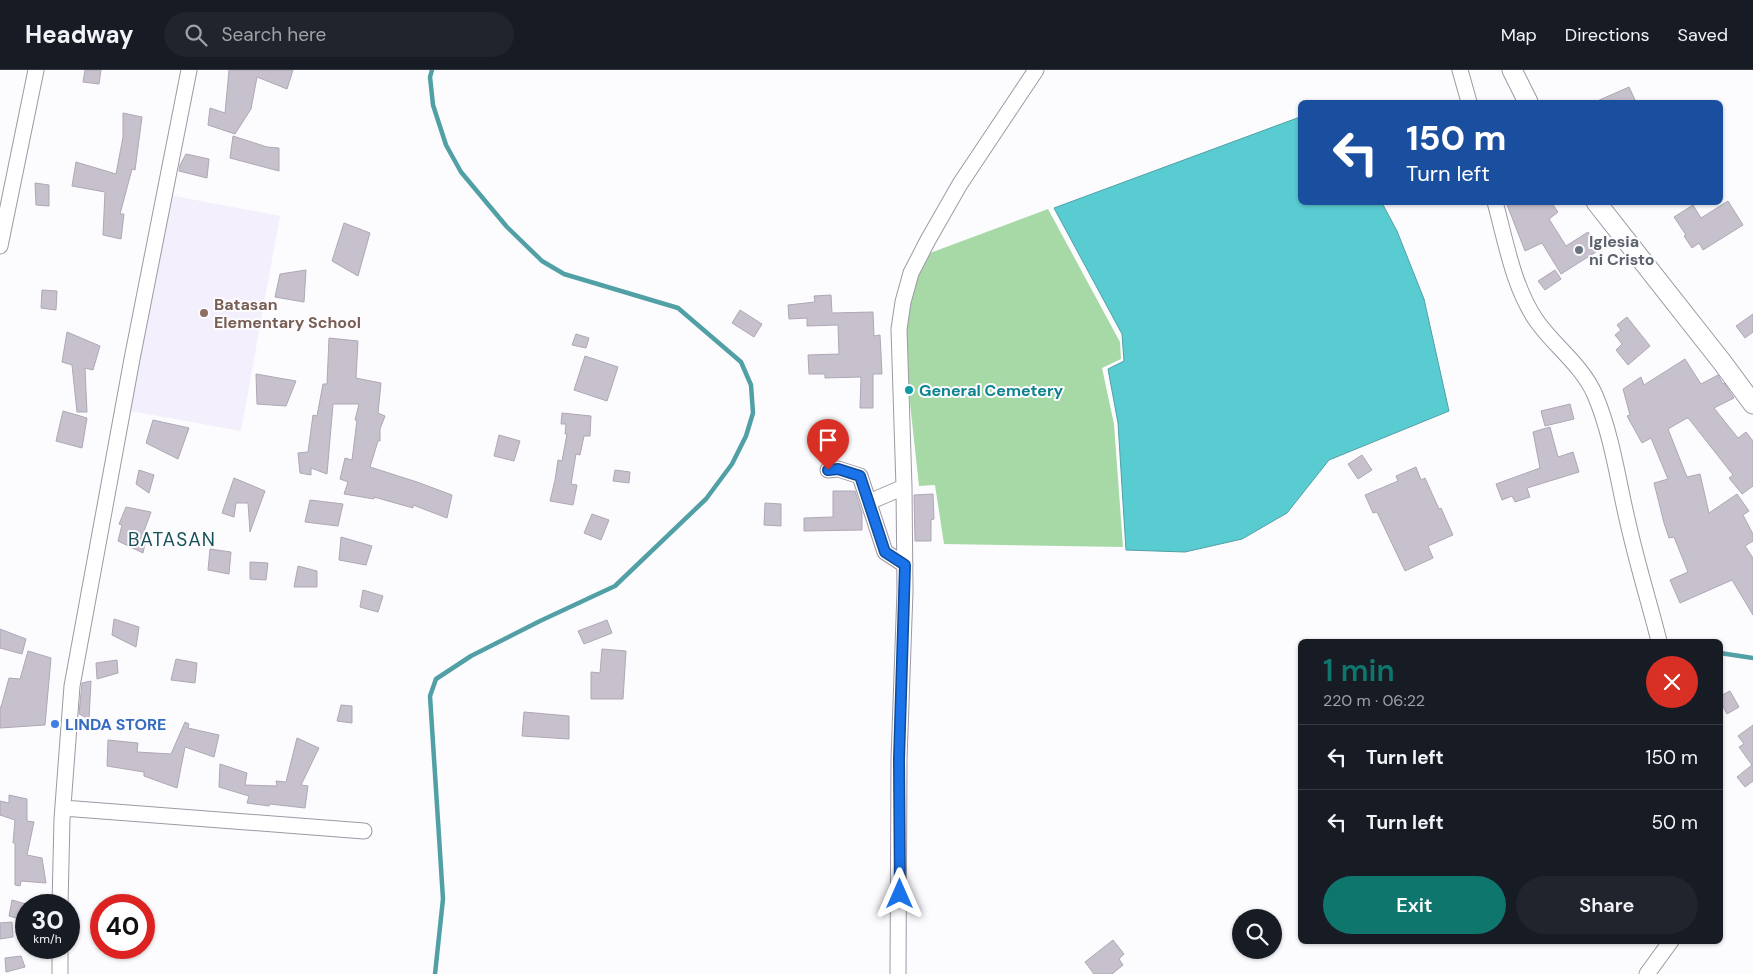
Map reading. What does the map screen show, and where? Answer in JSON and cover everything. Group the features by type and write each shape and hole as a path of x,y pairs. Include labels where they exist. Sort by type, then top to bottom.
{"main road":[{"path":"1512,70 1527,100"},
{"path":"1598,205 1753,404"}],"street":[{"path":"0,246 36,70"},
{"path":"60,894 63,808 72,686 132,358 189,70"},
{"path":"898,974 899,759 905,565 899,329 903,302 911,273 960,184 1036,70"},
{"path":"1460,70 1468,100"},
{"path":"1496,205 1519,287 1526,305 1542,328 1574,362 1585,377 1601,409 1628,525 1658,639"},
{"path":"828,470 838,469 860,476 885,552 905,565"},
{"path":"870,502 904,487"},
{"path":"63,808 364,831"},
{"path":"1647,974 1669,944"},
{"path":"60,959 60,974"}],"shaded area":[{"name":"Batasan Elementary School","path":"169,195 280,216 241,431 125,410"}],"green space":[{"path":"1048,209 1120,342 1121,359 1102,368 1114,424 1123,547 944,544 935,485 919,486 905,357 906,321 922,256"}],"water":[{"path":"1298,118 1298,205 1383,205 1397,231 1424,299 1449,411 1329,460 1287,513 1242,539 1185,552 1126,550 1118,423 1108,369 1124,361 1122,334 1054,208"}],"building":[{"path":"85,70 101,70 99,84 83,82"},
{"path":"229,70 293,70 287,89 257,77 251,109 235,134 208,125 210,108 225,113"},
{"path":"1629,87 1635,100 1600,100"},
{"path":"123,113 142,117 135,170 132,169 120,214 124,214 121,239 103,235 105,192 72,186 76,162 116,174 123,137"},
{"path":"233,136 267,147 279,148 279,171 230,158"},
{"path":"186,154 209,159 207,178 179,171"},
{"path":"35,183 49,185 49,206 36,205"},
{"path":"1728,201 1743,225 1703,250 1699,243 1692,248 1674,217 1693,205 1701,218"},
{"path":"1507,205 1553,205 1558,212 1549,219 1566,246 1588,232 1599,250 1561,274 1542,243 1525,251"},
{"path":"344,223 370,233 358,276 332,261"},
{"path":"306,270 304,302 275,297 280,274"},
{"path":"1555,270 1561,279 1545,290 1538,281"},
{"path":"42,290 57,291 56,310 41,308"},
{"path":"831,295 832,313 873,312 874,336 880,335 882,374 873,374 873,408 860,408 861,377 825,378 825,374 809,374 808,355 839,354 838,325 807,326 807,318 789,319 788,305 815,302 814,296"},
{"path":"740,310 762,324 754,337 732,323"},
{"path":"1753,314 1753,332 1745,338 1736,326"},
{"path":"1627,317 1650,346 1628,365 1616,350 1622,344 1615,335 1621,330 1617,325"},
{"path":"67,332 100,346 93,370 85,368 87,412 77,412 72,365 62,362"},
{"path":"576,334 589,338 586,348 572,345"},
{"path":"329,338 358,341 356,378 381,383 378,413 385,416 380,429 380,441 378,441 370,467 452,495 447,518 413,505 413,508 374,497 374,499 344,494 348,482 340,479 345,458 352,460 357,420 355,420 359,404 333,404 327,474 311,468 311,475 300,473 298,453 308,452 313,415 317,416 323,384 327,384"},
{"path":"585,356 618,367 607,401 574,390"},
{"path":"1685,359 1701,384 1718,375 1734,398 1714,408 1738,438 1746,432 1753,441 1753,486 1742,494 1729,478 1733,475 1689,419 1687,418 1668,429 1687,477 1700,474 1709,513 1737,494 1749,511 1743,515 1753,534 1753,541 1745,546 1753,558 1753,615 1732,580 1680,603 1670,580 1688,572 1674,537 1669,538 1654,483 1668,479 1651,438 1642,443 1627,416 1630,415 1623,389 1641,377 1644,385"},
{"path":"256,374 296,381 286,406 257,404"},
{"path":"1570,404 1574,419 1545,426 1541,411"},
{"path":"63,411 87,418 82,448 56,441"},
{"path":"562,413 591,416 590,436 584,436 580,455 576,454 571,484 577,485 573,505 550,501 558,460 562,461 567,434 565,434 566,424 561,424"},
{"path":"153,420 189,428 178,459 146,443"},
{"path":"1550,427 1558,457 1573,452 1579,472 1527,488 1530,497 1515,502 1512,496 1502,500 1496,484 1540,468 1533,432"},
{"path":"499,435 520,441 514,461 494,456"},
{"path":"1362,455 1372,470 1358,479 1348,464"},
{"path":"1416,467 1421,480 1425,478 1453,535 1428,546 1433,558 1405,571 1377,512 1373,513 1365,495 1398,481 1396,476"},
{"path":"139,470 154,475 149,493 136,484"},
{"path":"615,470 630,472 629,483 613,481"},
{"path":"234,478 265,491 250,532 248,503 236,503 234,517 222,513"},
{"path":"833,491 855,491 862,513 862,530 804,531 804,518 833,517"},
{"path":"933,494 934,519 931,520 931,541 915,541 914,495"},
{"path":"310,500 343,504 338,526 305,522"},
{"path":"765,503 781,504 781,526 764,525"},
{"path":"126,507 151,512 143,534 147,535 143,553 118,541 122,525 119,524"},
{"path":"592,514 609,520 601,540 584,533"},
{"path":"341,537 372,546 366,565 339,560"},
{"path":"210,549 231,552 229,574 208,570"},
{"path":"250,562 268,563 266,580 250,579"},
{"path":"298,566 317,571 317,587 294,587"},
{"path":"363,590 383,596 378,612 360,607"},
{"path":"114,619 139,627 136,647 112,635"},
{"path":"607,620 612,633 584,644 578,631"},
{"path":"0,629 26,639 22,654 0,648"},
{"path":"602,649 626,651 623,699 591,699 591,672 600,673"},
{"path":"28,651 51,658 45,725 0,728 0,707 9,678 20,679"},
{"path":"176,659 197,663 195,683 171,680"},
{"path":"117,660 118,673 97,679 96,663"},
{"path":"91,681 89,719 79,714 82,683"},
{"path":"1730,691 1739,707 1727,714 1723,707 1723,694"},
{"path":"341,705 352,706 352,723 337,721"},
{"path":"524,712 569,716 569,739 522,736"},
{"path":"185,722 189,724 188,728 219,735 214,757 185,747 177,788 144,776 144,772 107,766 108,740 138,743 137,752 171,754"},
{"path":"1753,725 1753,781 1745,787 1737,777 1752,765 1739,747 1744,744 1738,736"},
{"path":"297,738 319,748 301,785 308,786 305,808 247,803 249,796 219,787 220,764 247,773 245,785 277,786 276,781 286,782"},
{"path":"9,795 27,799 27,821 34,822 27,855 42,858 46,883 21,881 20,886 15,885 15,843 13,843 15,820 0,815 0,801 9,803"},
{"path":"12,900 15,901 15,918 9,916"},
{"path":"12,922 13,937 0,939 0,923"},
{"path":"1113,940 1124,954 1119,959 1123,965 1112,974 1094,974 1085,962"},
{"path":"15,957 15,959 22,959 25,967 6,972 5,958"}],"waterway":[{"path":"432,70 430,77 433,105 446,145 461,172 507,227 542,261 564,274 678,308 741,362 751,385 753,413 746,436 732,464 706,499 615,586 471,656 436,679 430,696 443,899 435,974"},
{"path":"1723,653 1753,658"}],"place":[{"name":"Iglesia ni Cristo","path":"1579,250"},
{"name":"Batasan Elementary School","path":"204,313"},
{"name":"General Cemetery","path":"909,390"},
{"name":"LINDA STORE","path":"55,724"}],"district":[{"name":"BATASAN","path":"172,539"}],"route":[{"path":"828,470 838,469 860,476 885,552 905,565 899,759 900,894"}]}
